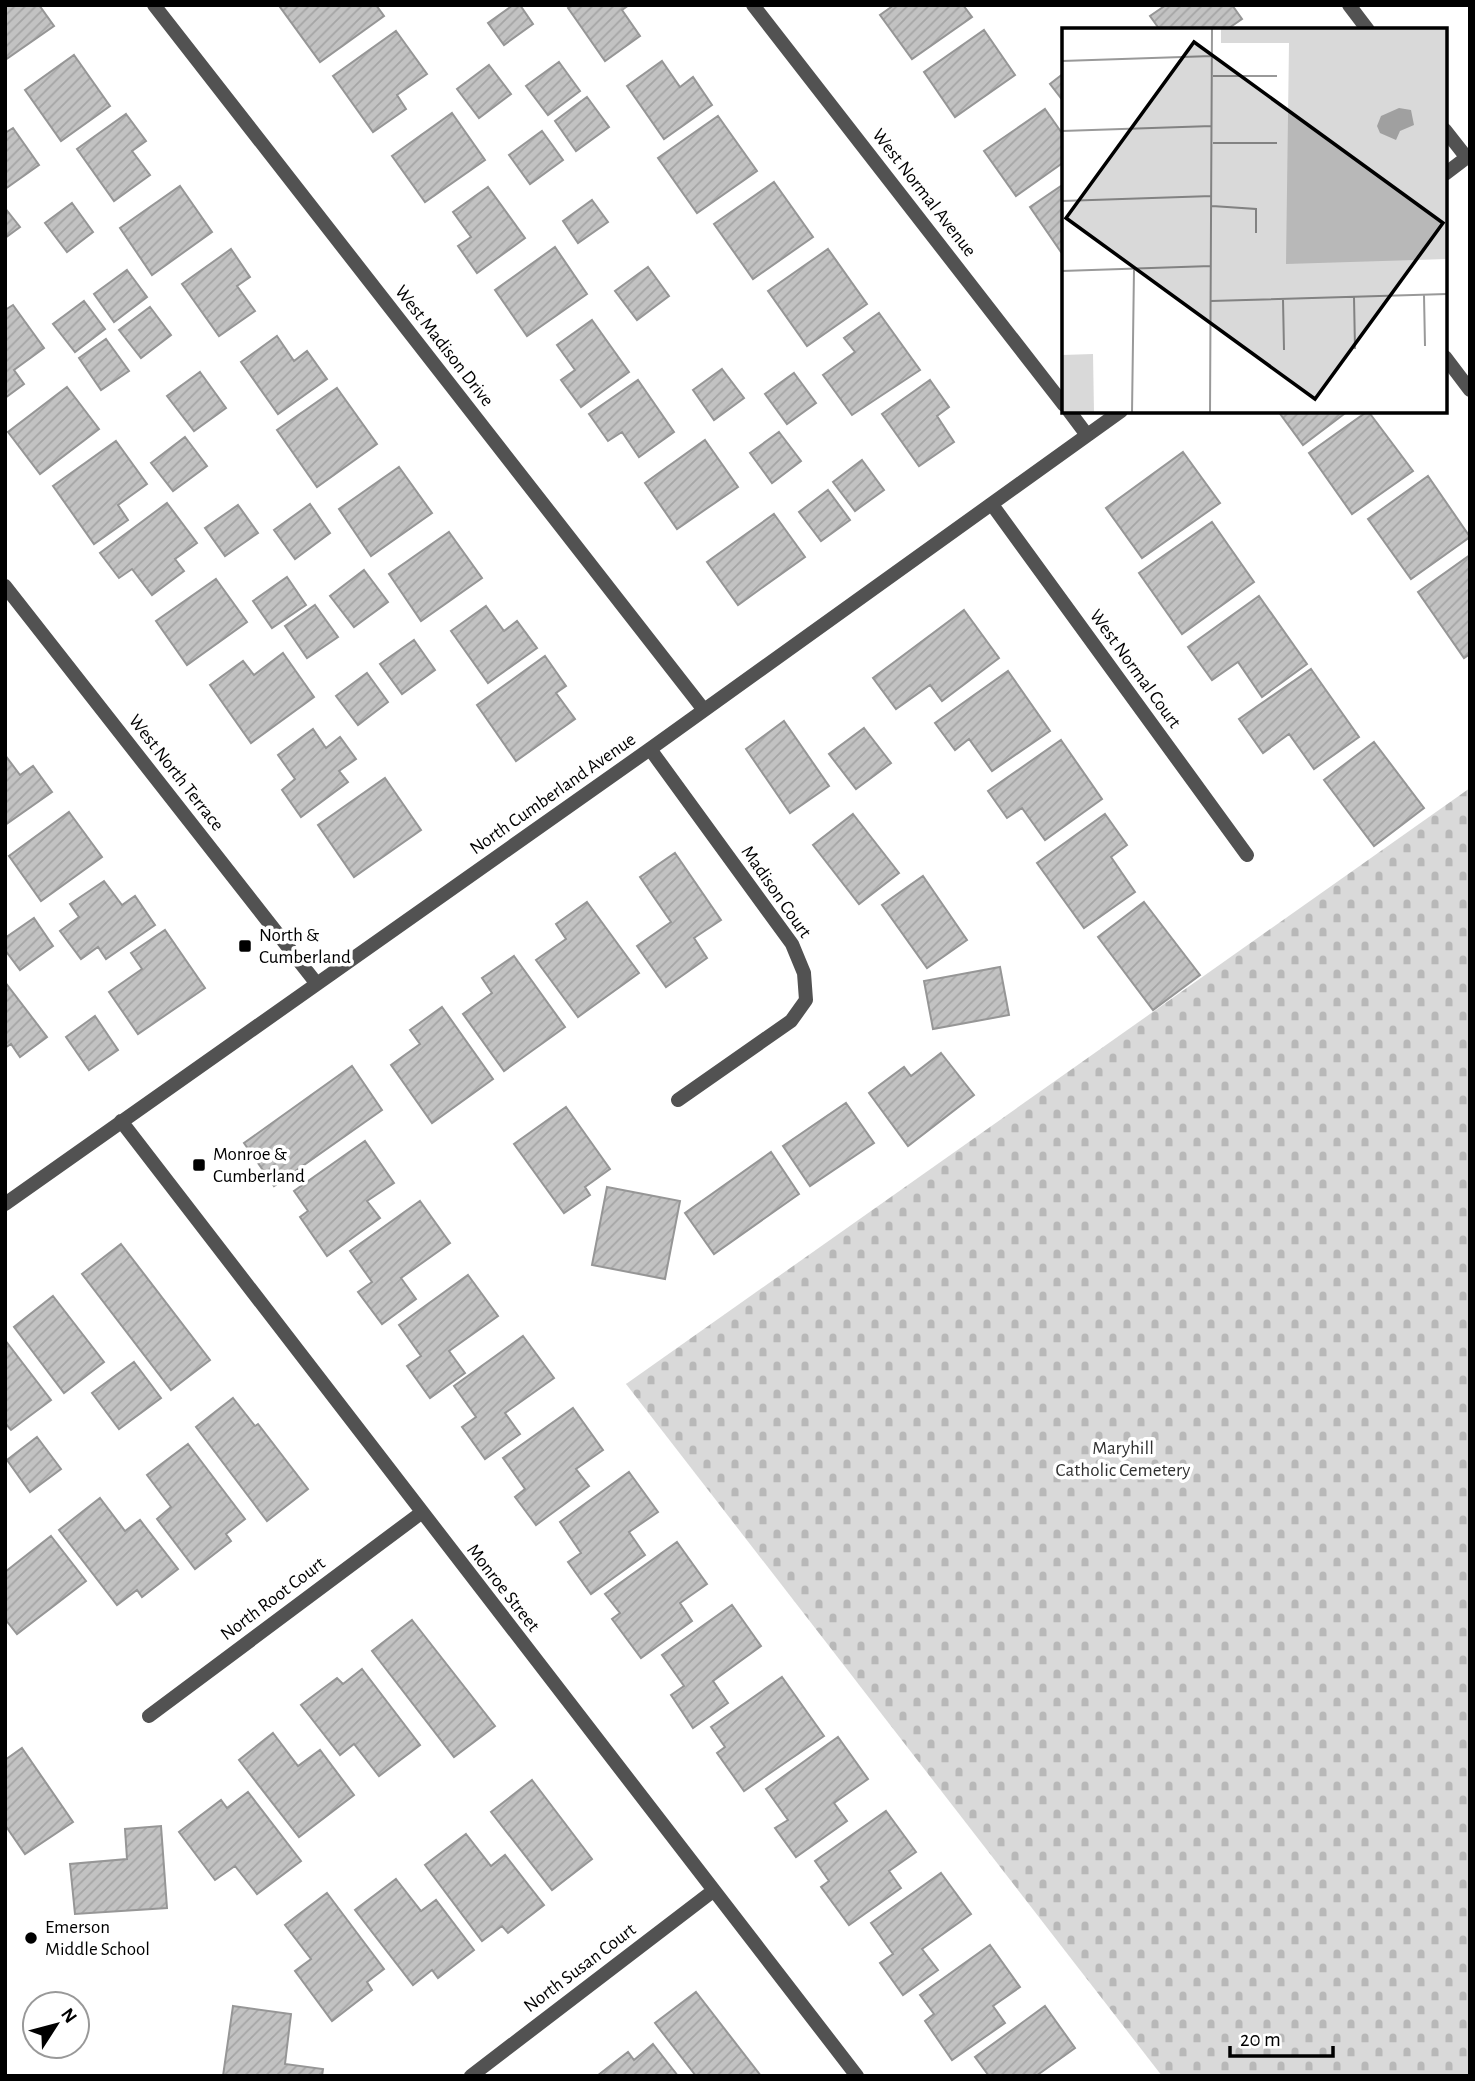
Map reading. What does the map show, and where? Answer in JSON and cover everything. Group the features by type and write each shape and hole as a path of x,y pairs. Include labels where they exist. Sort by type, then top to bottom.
{"street":[{"name":"West Madison Drive","path":"154,5 704,710"},
{"name":"West Normal Avenue","path":"753,5 1062,402"},
{"path":"1349,5 1366,28"},
{"path":"1447,132 1468,156 1447,172"},
{"path":"1447,360 1470,390"},
{"path":"1070,413 1087,435"},
{"name":"North Cumberland Avenue","path":"5,1204 993,506 1118,413"},
{"name":"West Normal Court","path":"993,506 1247,855"},
{"name":"West North Terrace","path":"5,586 317,984"},
{"name":"Madison Court","path":"650,749 792,944 804,973 806,1000 791,1021 678,1100"},
{"name":"Monroe Street","path":"121,1121 857,2076"},
{"name":"North Root Court","path":"149,1716 421,1513"},
{"name":"North Susan Court","path":"471,2076 713,1891"}],"green space":[{"name":"Maryhill Catholic Cemetery","path":"1470,788 1470,2076 1162,2076 626,1384"}],"building":[{"path":"5,5 39,5 54,26 5,60"},
{"path":"376,5 384,16 320,62 280,7"},
{"path":"513,5 520,5 533,24 504,45 488,23"},
{"path":"572,5 629,5 622,10 640,36 605,61 568,8"},
{"path":"894,5 963,5 972,17 912,59 880,15"},
{"path":"1166,5 1232,5 1242,19 1229,28 1159,28 1150,16"},
{"path":"984,30 1015,75 955,117 924,72"},
{"path":"396,31 427,74 397,95 406,109 373,132 333,76"},
{"path":"74,55 110,106 61,141 25,90"},
{"path":"662,61 680,87 693,77 712,105 664,139 627,86"},
{"path":"559,62 580,91 548,115 526,86"},
{"path":"489,65 511,94 479,118 457,89"},
{"path":"1062,75 1062,99 1050,84"},
{"path":"587,97 609,127 576,151 555,121"},
{"path":"1045,109 1062,133 1062,163 1016,196 984,151"},
{"path":"452,113 485,160 425,202 392,156"},
{"path":"126,114 146,141 132,151 150,175 114,201 77,149"},
{"path":"718,116 757,171 697,213 658,158"},
{"path":"13,128 39,165 5,189 5,133"},
{"path":"542,131 563,160 530,184 509,155"},
{"path":"774,182 813,237 753,279 714,224"},
{"path":"1062,185 1062,252 1061,252 1030,207"},
{"path":"180,186 212,232 152,275 120,228"},
{"path":"488,187 525,238 477,273 458,246 471,237 453,212"},
{"path":"592,200 608,222 578,243 563,221"},
{"path":"72,203 93,232 67,252 45,223"},
{"path":"5,208 20,227 5,238"},
{"path":"555,247 587,294 527,336 495,290"},
{"path":"231,249 250,277 237,286 255,311 219,336 182,284"},
{"path":"828,249 867,304 807,346 768,291"},
{"path":"648,267 669,296 637,320 615,291"},
{"path":"127,270 147,297 114,322 94,294"},
{"path":"84,301 105,329 75,352 53,324"},
{"path":"13,305 44,348 14,370 24,384 5,398 5,310"},
{"path":"150,307 171,335 141,358 119,330"},
{"path":"879,313 920,370 852,415 823,375 855,352 844,338"},
{"path":"592,320 629,372 581,407 561,380 575,370 557,345"},
{"path":"277,336 294,361 307,351 327,379 278,414 241,362"},
{"path":"106,339 129,371 101,390 79,358"},
{"path":"722,369 744,398 714,420 693,390"},
{"path":"200,372 226,408 194,431 167,396"},
{"path":"794,373 816,403 787,424 765,394"},
{"path":"638,380 674,432 639,457 622,432 608,441 589,414"},
{"path":"930,380 949,407 937,416 954,442 919,466 882,414"},
{"path":"67,387 99,429 40,474 8,432"},
{"path":"337,388 377,444 317,487 277,430"},
{"path":"1279,413 1345,413 1303,445"},
{"path":"1365,413 1370,413 1413,471 1352,514 1309,453"},
{"path":"779,432 801,461 772,483 750,453"},
{"path":"185,437 207,466 173,491 151,463"},
{"path":"705,440 738,487 677,529 645,483"},
{"path":"116,441 147,484 118,505 128,520 94,544 53,486"},
{"path":"1183,452 1220,503 1142,558 1106,508"},
{"path":"862,460 884,490 855,511 833,482"},
{"path":"399,467 432,513 371,556 339,509"},
{"path":"1428,476 1470,537 1411,579 1368,519"},
{"path":"828,490 850,520 821,541 799,512"},
{"path":"167,503 197,543 175,559 184,571 152,595 132,569 119,578 100,553"},
{"path":"310,504 330,533 295,559 274,530"},
{"path":"238,505 258,533 225,556 205,528"},
{"path":"774,514 805,557 738,605 707,562"},
{"path":"1212,522 1254,582 1182,634 1139,573"},
{"path":"449,532 482,578 421,621 389,574"},
{"path":"1470,555 1470,654 1464,658 1418,592"},
{"path":"364,570 388,602 354,627 330,596"},
{"path":"287,577 306,605 272,628 253,601"},
{"path":"216,579 247,622 187,665 156,621"},
{"path":"1259,596 1307,664 1262,697 1238,662 1212,680 1188,647"},
{"path":"315,605 338,637 307,658 285,626"},
{"path":"486,606 504,631 517,621 537,648 488,683 451,631"},
{"path":"964,610 999,658 942,701 930,685 896,709 873,678"},
{"path":"414,640 435,670 402,694 380,664"},
{"path":"283,653 314,697 251,743 210,685 243,661 254,675"},
{"path":"545,656 566,686 556,693 575,719 516,761 477,705"},
{"path":"1311,669 1359,737 1314,769 1289,734 1263,753 1239,719"},
{"path":"1008,671 1050,731 992,771 969,739 955,750 935,723"},
{"path":"367,673 388,702 358,725 336,696"},
{"path":"784,721 829,786 790,813 746,749"},
{"path":"864,728 891,763 856,789 829,754"},
{"path":"313,729 326,748 340,737 356,759 339,771 348,782 301,817 282,790 295,779 278,755"},
{"path":"1061,740 1102,799 1045,840 1022,808 1007,818 988,791"},
{"path":"1374,742 1424,808 1374,846 1324,780"},
{"path":"5,755 20,775 33,766 52,792 5,825"},
{"path":"385,778 421,830 354,877 318,825"},
{"path":"69,812 102,857 41,901 9,856"},
{"path":"853,814 899,873 859,904 813,845"},
{"path":"1105,814 1127,845 1111,857 1135,892 1084,928 1037,863"},
{"path":"675,853 721,920 694,938 707,958 666,987 637,946 671,922 640,877"},
{"path":"923,876 967,940 927,968 882,905"},
{"path":"104,881 122,905 135,896 155,925 106,959 98,947 81,959 60,931 79,917 70,904"},
{"path":"587,902 639,973 578,1017 536,960 566,939 556,924"},
{"path":"1144,902 1200,975 1153,1010 1098,937"},
{"path":"34,918 53,946 20,970 5,950 5,938"},
{"path":"165,930 205,988 138,1034 109,992 142,969 131,953"},
{"path":"514,956 565,1027 504,1071 463,1014 492,993 482,978"},
{"path":"1000,967 1009,1015 933,1029 924,981"},
{"path":"5,982 47,1037 20,1057 11,1044 5,1048"},
{"path":"442,1007 493,1079 432,1123 391,1065 420,1044 410,1030"},
{"path":"95,1016 118,1050 89,1070 66,1037"},
{"path":"941,1053 974,1095 908,1146 869,1093 904,1067 911,1076"},
{"path":"352,1066 382,1110 274,1186 244,1143"},
{"path":"846,1103 874,1143 810,1186 783,1146"},
{"path":"566,1107 610,1169 585,1187 590,1195 564,1213 514,1144"},
{"path":"365,1141 394,1183 367,1201 380,1218 327,1256 300,1217 308,1211 294,1191"},
{"path":"771,1152 799,1194 714,1254 685,1213"},
{"path":"607,1187 680,1201 665,1279 592,1265"},
{"path":"420,1201 450,1243 401,1278 416,1299 382,1324 358,1292 372,1282 350,1251"},
{"path":"121,1244 210,1360 171,1390 82,1274"},
{"path":"468,1275 498,1316 449,1351 465,1373 430,1398 407,1366 421,1356 399,1325"},
{"path":"53,1296 104,1362 64,1393 14,1327"},
{"path":"523,1336 554,1378 505,1413 520,1434 485,1459 462,1427 476,1417 454,1386"},
{"path":"5,1340 51,1400 11,1430 5,1423"},
{"path":"134,1362 161,1398 119,1429 92,1393"},
{"path":"233,1398 255,1426 258,1424 308,1489 267,1521 196,1427"},
{"path":"573,1408 603,1450 576,1469 589,1486 536,1525 515,1497 525,1489 503,1458"},
{"path":"37,1437 61,1469 30,1492 7,1460"},
{"path":"188,1444 245,1519 226,1534 231,1541 195,1569 157,1519 171,1507 147,1475"},
{"path":"629,1472 658,1512 629,1532 645,1555 591,1594 568,1562 581,1553 560,1522"},
{"path":"100,1498 125,1531 140,1520 178,1569 142,1597 137,1590 117,1605 59,1530"},
{"path":"51,1536 86,1581 17,1634 5,1619 5,1572"},
{"path":"677,1542 707,1584 680,1603 692,1621 641,1658 612,1619 620,1613 605,1594"},
{"path":"732,1605 761,1646 713,1681 728,1703 693,1728 671,1695 684,1686 662,1655"},
{"path":"412,1620 495,1726 454,1757 372,1651"},
{"path":"362,1669 420,1745 379,1776 354,1744 340,1755 301,1705 337,1678 343,1684"},
{"path":"782,1677 824,1736 744,1791 717,1753 725,1747 711,1727"},
{"path":"273,1733 298,1766 320,1750 354,1795 299,1837 239,1760"},
{"path":"838,1737 868,1779 834,1803 847,1821 796,1857 775,1828 788,1820 766,1789"},
{"path":"22,1748 73,1822 25,1854 5,1825 5,1760"},
{"path":"532,1780 592,1859 552,1890 491,1812"},
{"path":"248,1792 301,1861 257,1894 235,1866 215,1880 179,1832 221,1800 227,1808"},
{"path":"886,1811 916,1852 889,1871 901,1888 849,1925 821,1887 829,1881 815,1861"},
{"path":"161,1826 167,1908 75,1914 70,1864 127,1859 125,1829"},
{"path":"466,1834 491,1866 505,1855 544,1905 508,1933 502,1926 482,1941 425,1865"},
{"path":"941,1873 971,1914 922,1949 938,1970 903,1995 880,1963 893,1954 871,1923"},
{"path":"396,1879 421,1911 436,1900 474,1950 438,1978 432,1970 413,1985 355,1910"},
{"path":"327,1893 384,1969 367,1982 372,1990 332,2021 295,1971 311,1959 285,1925"},
{"path":"990,1945 1020,1987 993,2006 1005,2023 952,2060 925,2021 934,2014 920,1995"},
{"path":"696,1992 761,2076 696,2076 655,2023"},
{"path":"233,2006 291,2014 285,2064 323,2069 322,2076 223,2076"},
{"path":"1045,2006 1075,2048 1036,2076 989,2076 975,2057"},
{"path":"653,2044 678,2076 597,2076 628,2052 634,2060"}],"place":[{"name":"North & Cumberland","path":"245,946"},
{"name":"Monroe & Cumberland","path":"199,1165"},
{"name":"Emerson Middle School","path":"31,1938"}]}
